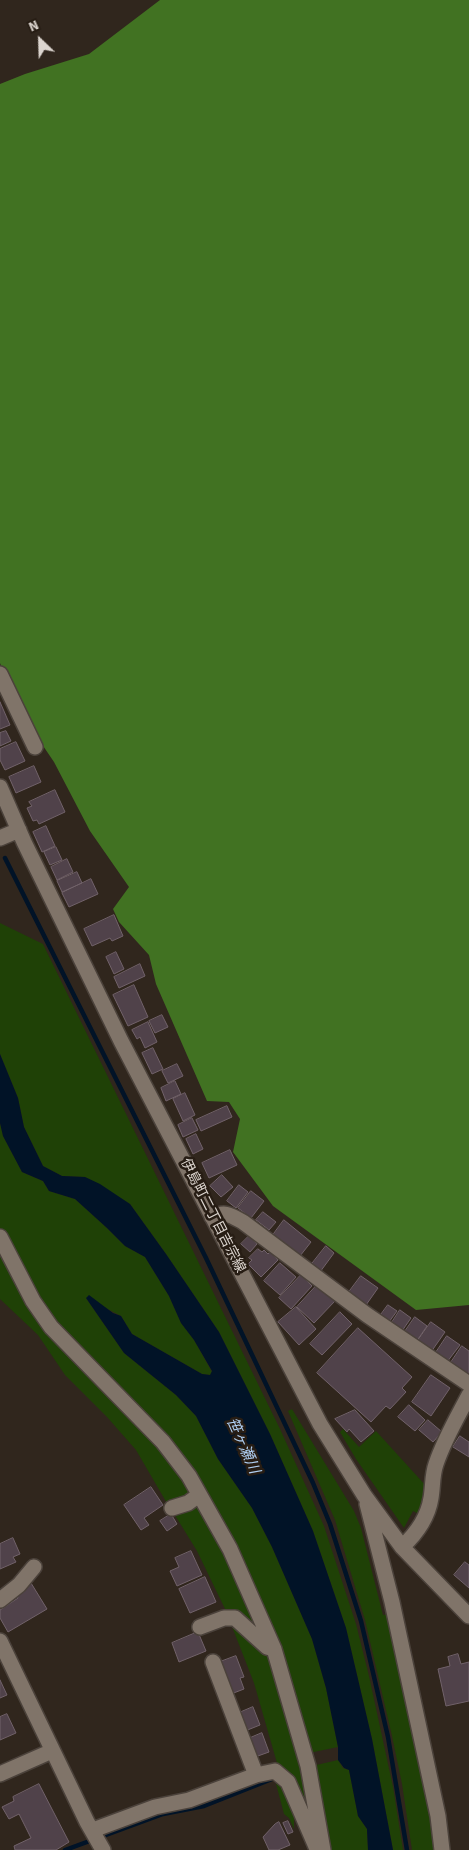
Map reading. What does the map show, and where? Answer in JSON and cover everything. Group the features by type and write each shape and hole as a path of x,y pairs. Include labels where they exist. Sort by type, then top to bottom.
{"street":[{"path":"0,674 35,747"},
{"name":"伊島町二丁目吉宗線","path":"0,788 117,1033 309,1404 364,1495 402,1547 469,1616"},
{"path":"0,838 19,830"},
{"path":"212,1217 221,1213 243,1222 367,1315 469,1384"},
{"path":"0,1237 33,1301 51,1327 163,1442 189,1476 230,1549 274,1649 308,1766 323,1850"},
{"path":"402,1547 410,1540 426,1516 431,1500 435,1467 442,1447 469,1395"},
{"path":"172,1508 188,1503 199,1495"},
{"path":"364,1495 392,1602 438,1816 442,1850"},
{"path":"0,1600 19,1585 34,1567"},
{"path":"200,1627 224,1618 235,1618 267,1647 274,1649"},
{"path":"0,1641 87,1822 98,1839 155,1807 189,1800 256,1775 275,1771 288,1782 318,1850"},
{"path":"213,1662 256,1775"},
{"path":"0,1774 52,1750"}],"green space":[{"path":"160,0 469,0 469,1305 416,1310 273,1206 233,1152 240,1119 229,1102 207,1101 156,984 149,955 119,922 113,909 129,887 90,831 54,762 33,731 12,694 0,663 0,84 89,54"},
{"path":"0,923 43,944 280,1429 324,1526 356,1624 369,1676 393,1787 403,1850 393,1850 372,1739 346,1628 313,1531 270,1434 219,1332 130,1204 85,1177 62,1176 43,1166 24,1127 18,1098 0,1054"},
{"path":"0,1123 3,1136 22,1172 43,1181 49,1191 75,1199 125,1246 145,1257 169,1296 181,1323 194,1340 212,1372 210,1375 202,1374 132,1334 121,1316 86,1298 124,1353 176,1395 196,1416 218,1459 252,1508 272,1547 312,1639 326,1688 338,1747 309,1753 192,1474 54,1325 0,1229"},
{"path":"0,1245 29,1303 160,1444 195,1494 168,1505 136,1450 107,1417 65,1375 38,1335 0,1299"},
{"path":"292,1409 354,1511 361,1528 383,1615 389,1614 416,1730 437,1850 412,1850 402,1784 365,1620 335,1520 288,1411"},
{"path":"343,1429 359,1447 376,1431 427,1487 424,1505 419,1514 413,1511 404,1528 356,1459 340,1432"},
{"path":"199,1501 266,1642 227,1613 197,1551 173,1512"},
{"path":"231,1624 268,1652 304,1766 317,1845 288,1772 277,1763 254,1683"},
{"path":"338,1760 343,1768 349,1770 358,1816 367,1829 368,1850 327,1850 312,1766"},
{"path":"278,1778 294,1806 294,1829 289,1818 284,1814 275,1780"}],"water":[{"name":"笹ヶ瀬川","path":"0,1054 18,1098 24,1127 43,1166 62,1176 85,1177 100,1184 130,1204 219,1332 270,1434 313,1531 346,1628 372,1739 393,1850 368,1850 367,1829 358,1816 349,1770 344,1768 338,1760 338,1747 326,1688 312,1639 272,1547 252,1508 218,1459 196,1416 176,1395 124,1353 86,1298 89,1295 113,1313 121,1316 132,1334 202,1374 210,1375 212,1371 194,1340 181,1323 169,1296 145,1257 125,1246 75,1199 49,1191 43,1181 22,1172 3,1136 0,1123"}],"building":[{"path":"0,702 10,725 0,729"},
{"path":"6,731 11,741 0,746 0,733"},
{"path":"16,742 25,761 5,770 0,760 0,749"},
{"path":"34,766 41,782 16,793 9,777"},
{"path":"55,790 65,812 39,824 37,820 33,821 27,808 32,806 29,802"},
{"path":"46,826 55,846 42,852 33,832"},
{"path":"56,847 62,860 50,865 44,852"},
{"path":"67,859 73,872 57,880 51,867"},
{"path":"77,872 82,883 62,892 57,881"},
{"path":"91,879 98,894 69,907 62,893"},
{"path":"114,915 123,936 112,941 110,938 92,946 84,929"},
{"path":"116,952 124,969 114,974 106,957"},
{"path":"140,964 145,976 119,988 114,977"},
{"path":"134,985 148,1017 128,1026 113,995"},
{"path":"162,1015 168,1027 155,1033 149,1021"},
{"path":"148,1022 157,1042 145,1048 140,1037 137,1039 132,1030"},
{"path":"153,1048 163,1069 152,1074 142,1053"},
{"path":"177,1064 183,1076 168,1083 162,1071"},
{"path":"175,1081 181,1094 166,1101 161,1088"},
{"path":"185,1093 195,1115 183,1121 173,1099"},
{"path":"227,1106 232,1117 201,1131 196,1120"},
{"path":"192,1118 198,1130 183,1137 178,1125"},
{"path":"196,1134 203,1149 193,1154 186,1139"},
{"path":"230,1150 237,1165 209,1178 202,1163"},
{"path":"222,1175 233,1187 221,1197 210,1186"},
{"path":"239,1185 248,1192 236,1208 227,1201"},
{"path":"251,1191 264,1201 251,1218 238,1208"},
{"path":"263,1212 276,1222 269,1230 256,1220"},
{"path":"284,1220 311,1242 300,1256 273,1235"},
{"path":"249,1236 257,1244 250,1252 241,1244"},
{"path":"326,1246 334,1253 320,1272 311,1265"},
{"path":"258,1249 262,1252 264,1250 268,1254 270,1252 278,1260 261,1277 248,1264 252,1260 249,1258"},
{"path":"280,1263 296,1277 280,1295 264,1281"},
{"path":"301,1275 312,1286 291,1309 279,1298"},
{"path":"361,1276 378,1288 366,1305 349,1292"},
{"path":"317,1285 335,1301 314,1323 297,1307"},
{"path":"388,1305 397,1311 389,1322 380,1316"},
{"path":"296,1307 316,1329 299,1345 278,1322"},
{"path":"400,1310 411,1318 402,1331 391,1324"},
{"path":"340,1312 352,1324 322,1355 310,1344"},
{"path":"415,1317 427,1326 416,1342 404,1333"},
{"path":"431,1322 445,1332 431,1352 417,1342"},
{"path":"358,1328 412,1377 402,1388 406,1392 390,1409 386,1406 371,1422 317,1373"},
{"path":"447,1336 460,1345 447,1362 435,1354"},
{"path":"462,1346 469,1351 469,1373 467,1376 450,1364"},
{"path":"431,1375 450,1388 431,1416 412,1402"},
{"path":"409,1405 425,1420 415,1431 398,1417"},
{"path":"355,1410 374,1431 361,1442 349,1429 347,1432 335,1419"},
{"path":"428,1420 442,1432 433,1442 419,1430"},
{"path":"460,1436 469,1442 469,1457 453,1447"},
{"path":"151,1487 163,1505 144,1518 149,1525 141,1530 124,1505"},
{"path":"171,1514 177,1524 167,1531 160,1521"},
{"path":"13,1538 20,1554 13,1557 16,1562 0,1569 0,1544"},
{"path":"191,1551 202,1575 177,1586 170,1571 179,1567 175,1558"},
{"path":"465,1562 469,1565 469,1588 454,1575"},
{"path":"205,1577 216,1602 190,1613 179,1589"},
{"path":"31,1583 47,1609 8,1632 0,1618 0,1610 18,1598 16,1594"},
{"path":"198,1632 206,1651 179,1662 172,1643"},
{"path":"458,1654 461,1664 469,1662 469,1701 446,1706 438,1669 450,1666 448,1657"},
{"path":"236,1656 244,1677 240,1678 244,1689 231,1694 220,1662"},
{"path":"0,1680 7,1695 0,1698"},
{"path":"253,1707 260,1725 245,1731 239,1713"},
{"path":"7,1714 16,1733 0,1740 0,1717"},
{"path":"262,1733 269,1752 255,1757 248,1739"},
{"path":"39,1784 69,1842 56,1850 15,1850 14,1846 31,1838 19,1814 9,1819 2,1807 14,1801 13,1797"},
{"path":"288,1821 293,1832 288,1834 283,1823"},
{"path":"279,1822 290,1845 278,1850 269,1850 263,1837"}],"waterway":[{"path":"5,858 206,1258 313,1483 330,1524 361,1621 388,1737 407,1850"},
{"path":"65,1850 163,1814 204,1806 272,1779"}]}
